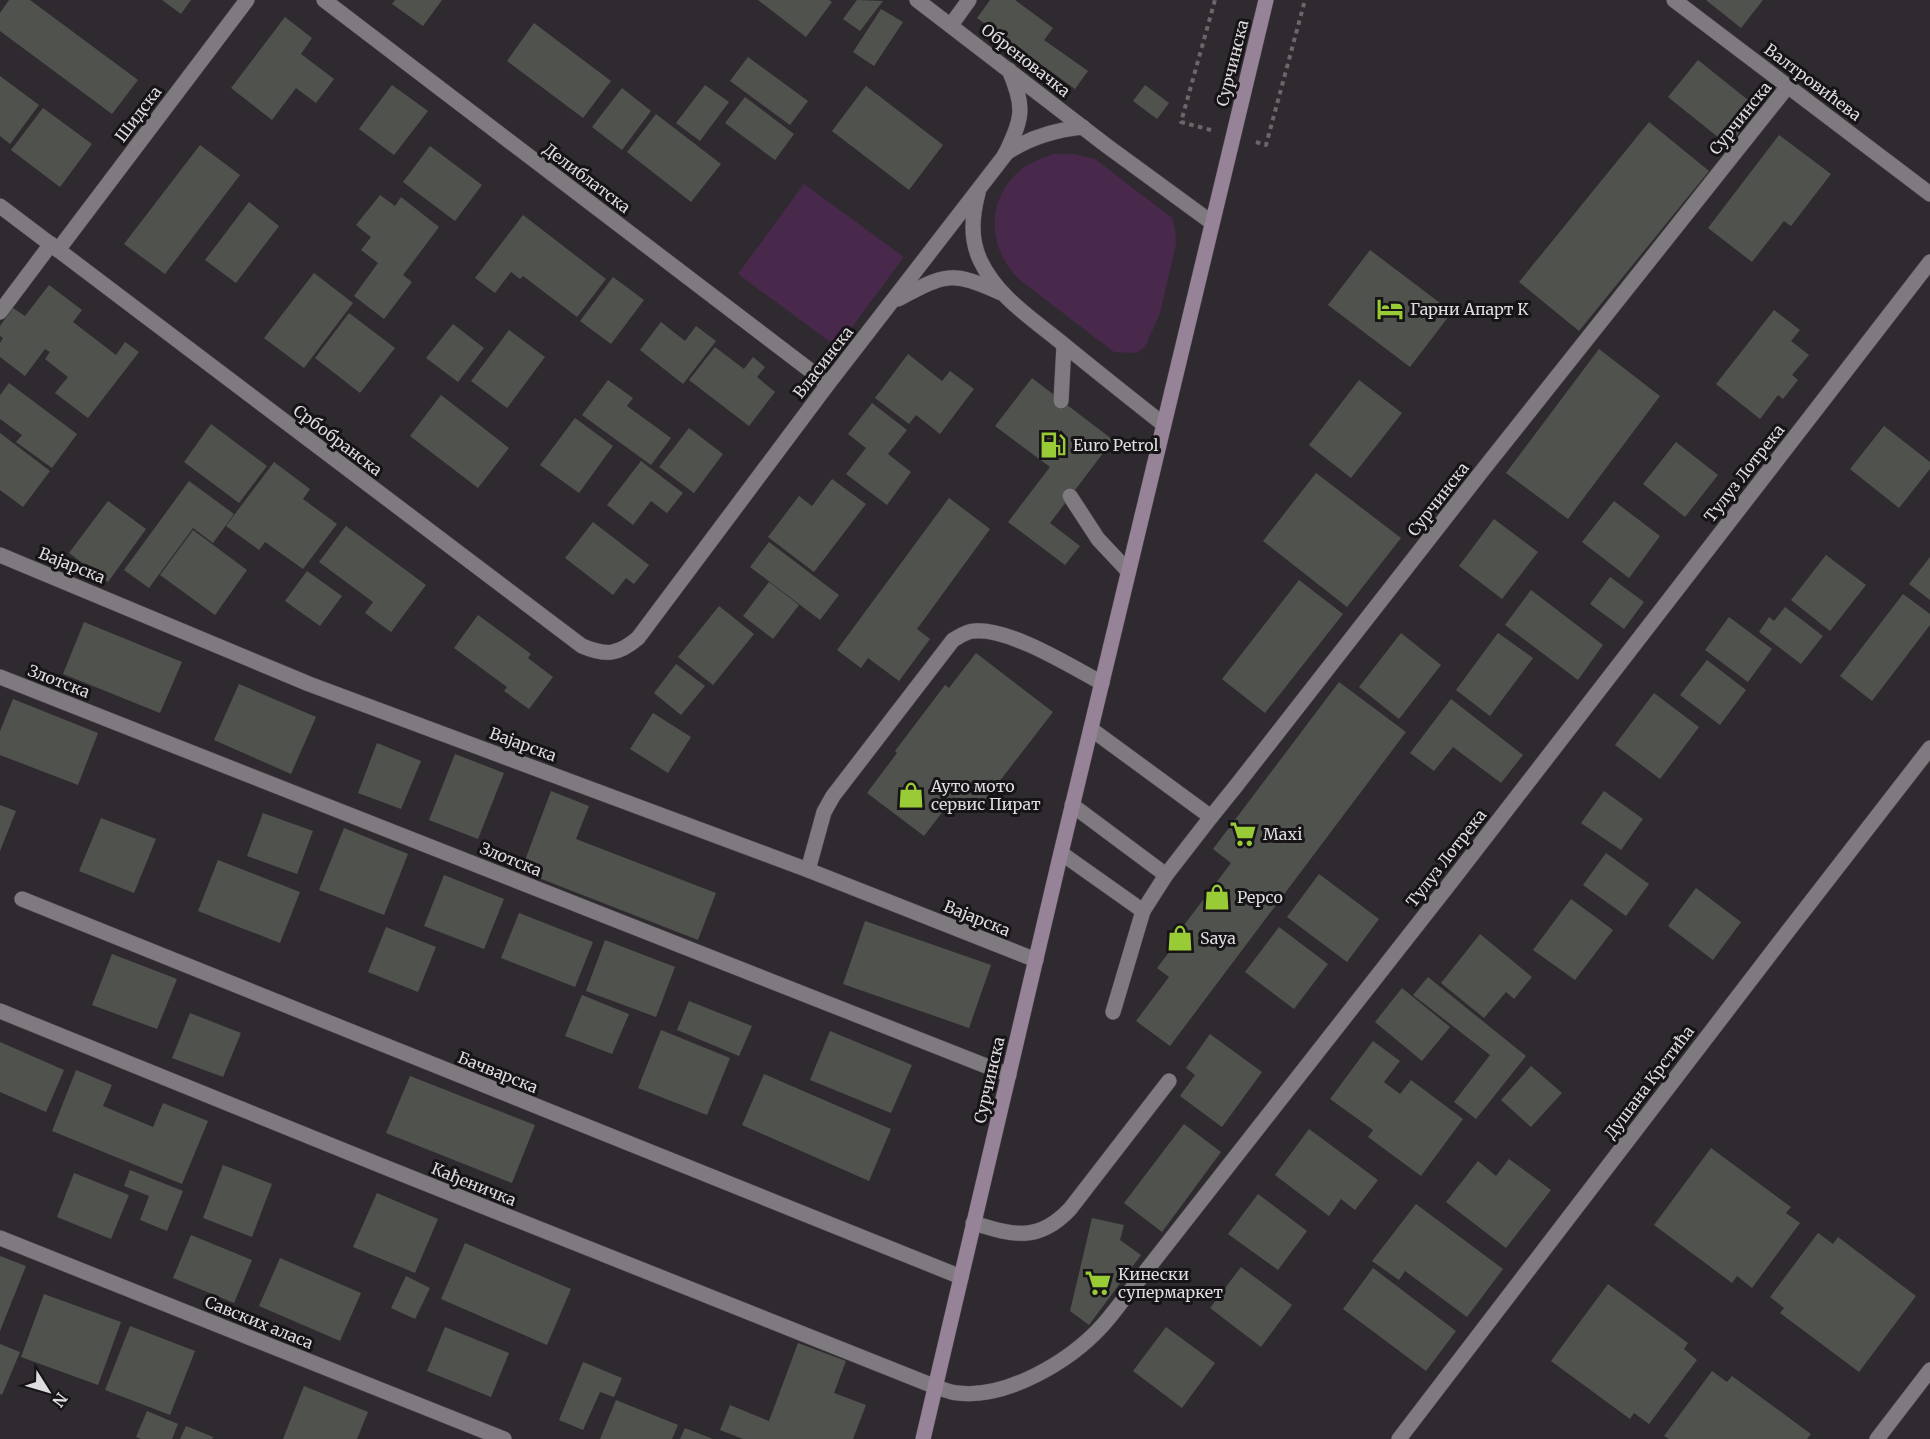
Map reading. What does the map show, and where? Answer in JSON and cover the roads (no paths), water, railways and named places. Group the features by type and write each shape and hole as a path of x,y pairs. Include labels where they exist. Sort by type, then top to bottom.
{"main road":[{"name":"Сурчинска","path":"924,1439 1090,729 1266,0"}],"street":[{"name":"Шидска","path":"54,247 247,0"},
{"name":"Делиблатска","path":"324,0 828,384"},
{"name":"Обреновачка","path":"917,0 1211,222"},
{"path":"951,25 969,0"},
{"name":"Валтровићева","path":"1674,0 1930,194"},
{"name":"Власинска","path":"610,653 626,649 638,638 828,384 1005,154 1021,116 1017,88 1009,70"},
{"name":"Сурчинска","path":"1113,1012 1143,911 1166,875 1482,471 1788,86"},
{"path":"1005,154 1046,134 1083,127"},
{"path":"979,187 973,213 976,249 980,261 1002,294 1163,424"},
{"name":"Србобранска","path":"0,206 582,646 598,653 610,653"},
{"path":"0,312 54,247"},
{"name":"Тулуз Лотрека","path":"936,1387 969,1394 991,1392 1026,1380 1058,1362 1102,1326 1454,878 1930,261"},
{"path":"892,302 926,284 947,277 963,278 1002,294"},
{"path":"1061,401 1064,345"},
{"path":"1070,496 1098,539 1128,571"},
{"name":"Вајарска","path":"0,555 309,684 808,870 1036,960"},
{"path":"808,870 824,813 833,796 953,640 972,631 990,631 1047,654 1101,683"},
{"name":"Злотска","path":"0,677 1009,1075"},
{"path":"1090,729 1211,818"},
{"name":"Душана Крстића","path":"1399,1439 1930,748"},
{"path":"1072,805 1166,875"},
{"path":"1061,853 1143,911"},
{"name":"Бачварска","path":"22,899 961,1278"},
{"name":"Кађеничка","path":"0,1011 936,1387"},
{"path":"973,1223 1023,1235 1049,1227 1060,1220 1169,1081"},
{"name":"Савских аласа","path":"0,1238 504,1439"},
{"path":"1877,1439 1930,1370"}],"place":[{"name":"Гарни Апарт К","path":"1390,309"},
{"name":"Euro Petrol","path":"1053,445"},
{"name":"Ауто мото сервис Пират","path":"911,795"},
{"name":"Maxi","path":"1243,834"},
{"name":"Pepco","path":"1217,897"},
{"name":"Saya","path":"1180,938"},
{"name":"Кинески супермаркет","path":"1098,1283"}]}
